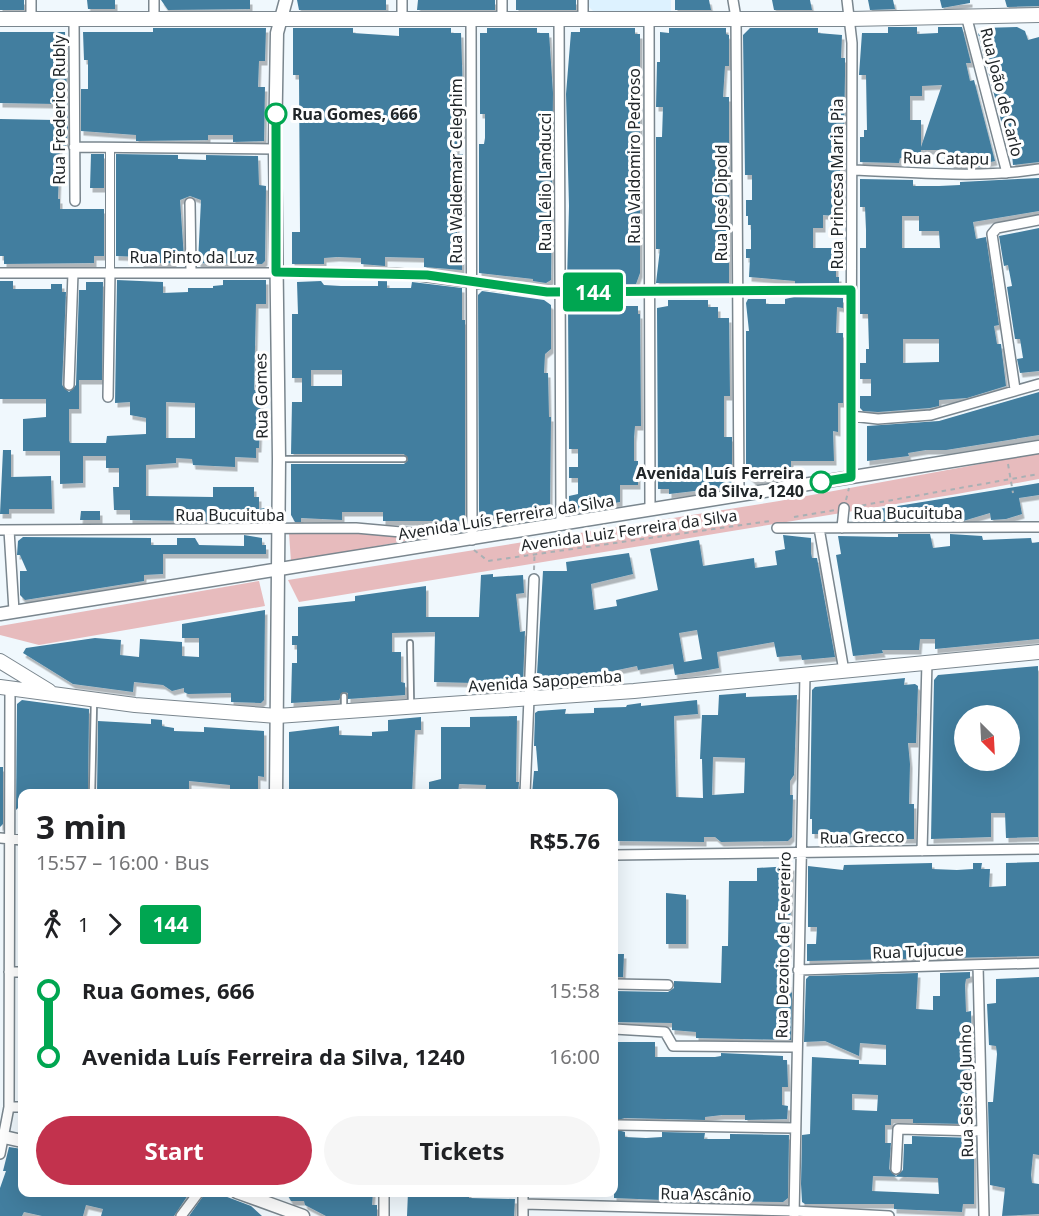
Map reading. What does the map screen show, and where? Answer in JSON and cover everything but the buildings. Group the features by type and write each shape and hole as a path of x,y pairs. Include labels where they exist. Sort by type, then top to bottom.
{"main road":[{"path":"0,19 281,17 967,19 1039,15"},
{"name":"Avenida Sapopemba","path":"5,688 224,714 277,716 528,699 1039,652"},
{"name":"Avenida Sapopemba","path":"0,662 54,694"}],"street":[{"path":"31,0 31,18"},
{"path":"154,0 154,18"},
{"name":"Rua Gomes","path":"276,789 279,459 275,149 277,35 286,0"},
{"path":"402,0 402,18"},
{"path":"502,0 502,18"},
{"path":"583,18 584,0"},
{"name":"Rua José Dipold","path":"733,0 736,18 739,496"},
{"name":"Rua Princesa Maria Pia","path":"847,0 850,19 852,170 851,477"},
{"name":"Rua Frederico Rubly","path":"74,18 75,201"},
{"name":"Rua Waldemar Celeghim","path":"468,544 471,18"},
{"name":"Rua Lélio Landucci","path":"559,18 561,525"},
{"name":"Rua Valdomiro Pedroso","path":"649,18 650,510"},
{"name":"Rua João de Carlo","path":"967,19 1007,173"},
{"path":"74,147 275,149"},
{"path":"108,397 110,148"},
{"name":"Rua Catapu","path":"852,170 942,175 1007,173 1039,169"},
{"path":"190,203 191,272"},
{"path":"1015,389 992,234 997,228 1039,220"},
{"name":"Rua Pinto da Luz","path":"0,273 396,273 560,292 851,290"},
{"path":"69,385 73,273"},
{"path":"851,416 879,419 931,415 1015,389 1039,384"},
{"name":"Avenida Luís Ferreira da Silva","path":"14,611 468,544 536,529 1039,447"},
{"path":"842,528 844,508"},
{"name":"Rua Bucuituba","path":"774,524 819,528 1039,527"},
{"name":"Rua Bucuituba","path":"5,530 356,528 435,535 468,544"},
{"path":"819,528 843,671"},
{"path":"0,614 14,611 5,530"},
{"path":"525,789 534,579"},
{"path":"922,850 927,663"},
{"name":"Rua Dezoito de Fevereiro","path":"794,1213 805,674"},
{"path":"0,1154 9,1107 5,688"},
{"name":"Rua Grecco","path":"618,855 1039,849"},
{"name":"Rua Tujucue","path":"798,970 1039,963"},
{"name":"Rua Seis de Junho","path":"978,965 984,1216"},
{"path":"9,972 18,972"},
{"path":"618,984 668,985"},
{"path":"618,1029 665,1032 673,1046 796,1047"},
{"path":"9,1107 18,1107"},
{"path":"619,1125 795,1128"},
{"path":"896,1169 897,1129 982,1131"},
{"path":"2,1137 18,1140"},
{"path":"181,1216 195,1197"},
{"path":"384,1197 384,1216"},
{"path":"523,1197 523,1216"},
{"path":"272,1198 303,1216"},
{"name":"Rua Ascânio","path":"523,1204 889,1216"}],"lane":[{"path":"279,459 404,459"},
{"path":"410,643 411,708"},
{"path":"344,696 344,712"},
{"path":"92,789 94,699"}],"path":[{"path":"1006,452 1013,493"},
{"path":"793,517 1039,474"},
{"path":"844,508 851,477"},
{"name":"Avenida Luiz Ferreira da Silva","path":"468,544 488,561 774,524"},
{"path":"534,579 536,529"}],"shaded area":[{"path":"589,0 671,0 671,13 595,13 588,6"},
{"path":"1039,453 1039,479 957,494 299,602 288,580 779,501"},
{"path":"289,533 407,534 408,536 405,541 291,562"},
{"path":"259,581 265,606 39,645 0,635 0,626"}],"bus line":[{"name":"144","path":"276,114 276,272 427,275 547,292 851,290 851,477 821,482"}],"place":[{"name":"Rua Gomes, 666","path":"276,114"},
{"name":"Avenida Luís Ferreira da Silva, 1240","path":"821,482"}]}
